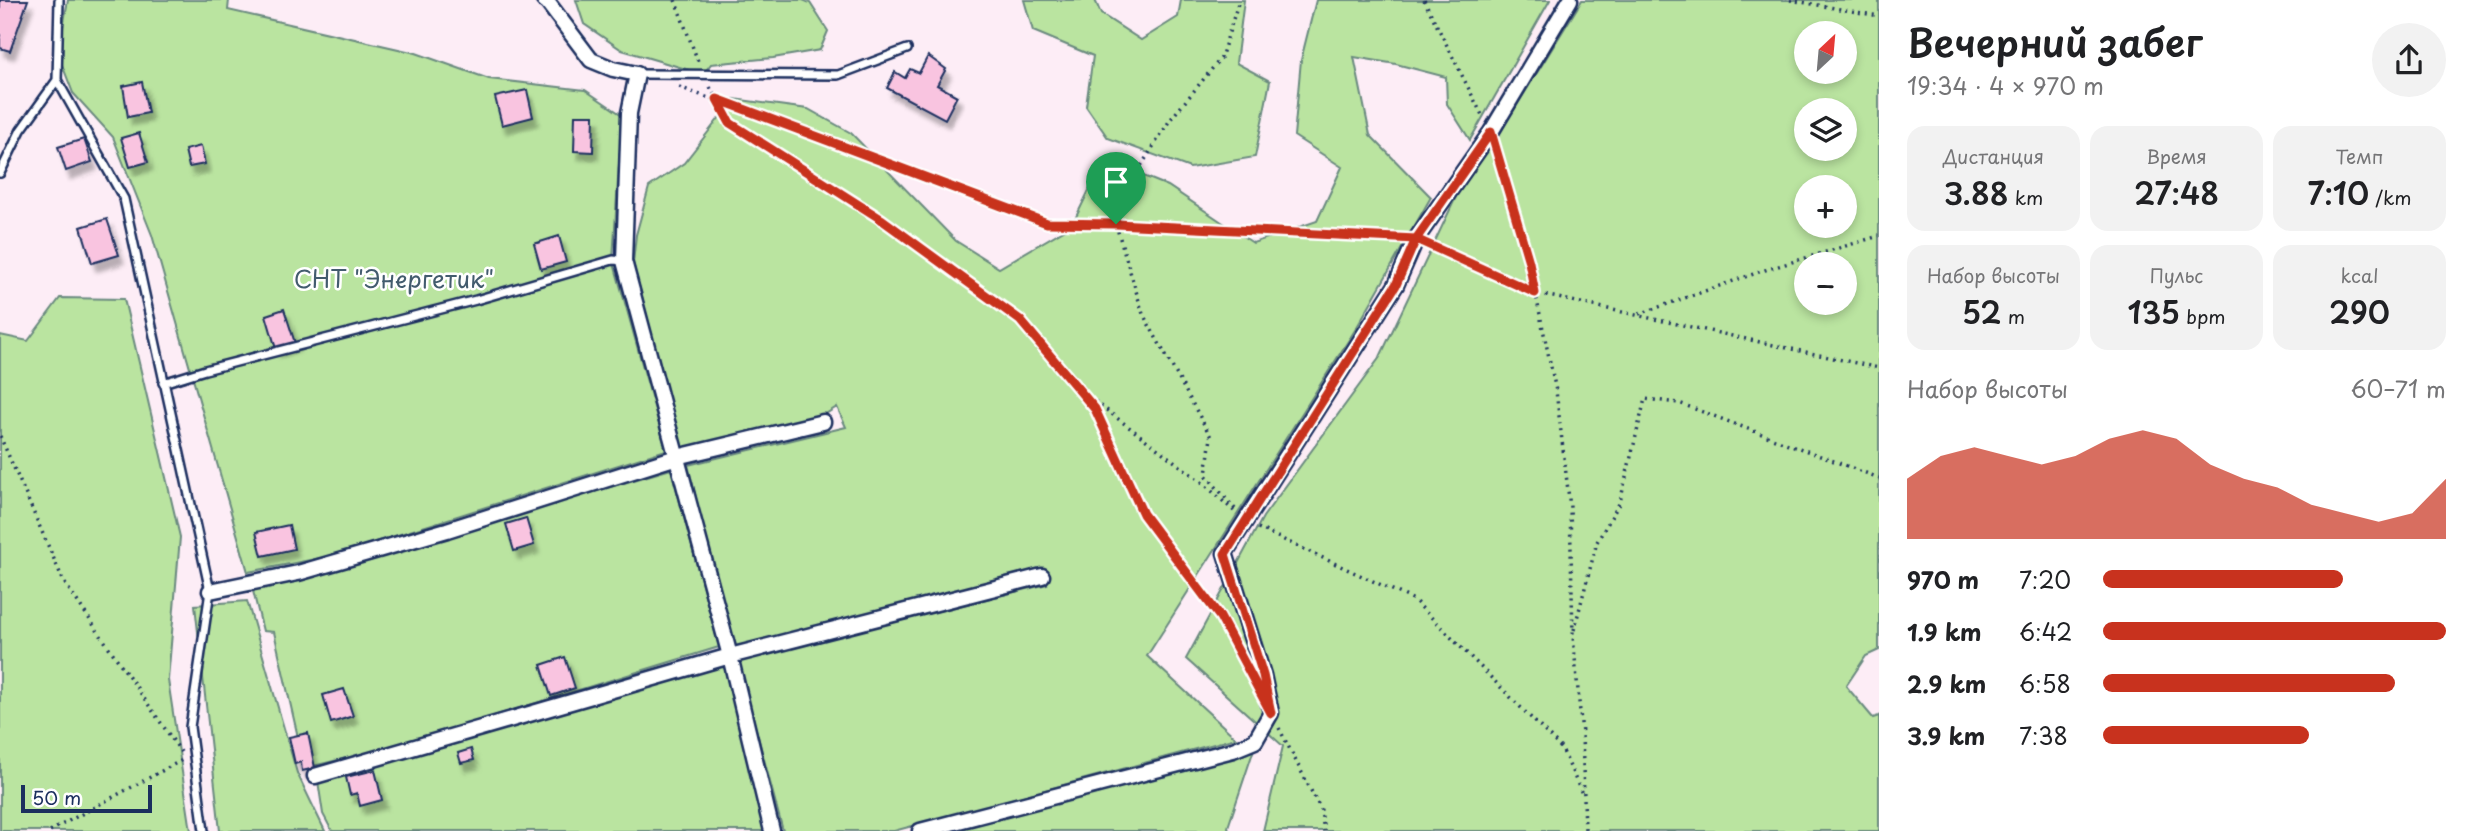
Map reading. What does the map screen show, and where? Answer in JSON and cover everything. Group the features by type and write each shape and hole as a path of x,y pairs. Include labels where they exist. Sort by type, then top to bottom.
{"street":[{"path":"544,0 591,60 637,74 629,113 624,261 730,656 772,831"},
{"path":"920,831 1233,750 1255,741 1271,713 1263,675 1225,554 1396,285 1416,239 1491,132 1570,0"},
{"path":"210,591 298,573 422,538 677,457 822,422"},
{"path":"315,776 730,656 1042,576"}],"lane":[{"path":"60,0 57,80 124,199 210,591 190,727 204,831"},
{"path":"637,74 838,75 907,49"},
{"path":"0,173 21,130 57,80"},
{"path":"163,383 476,300 613,260 624,261"}],"path":[{"path":"675,0 703,74 730,123 881,219 1020,320 1095,409 1143,514 1220,617 1240,653"},
{"path":"1240,0 1221,58 1170,120 1112,212 1143,314 1211,437 1206,475 1245,522"},
{"path":"1424,0 1491,132 1529,262 1556,391 1568,494 1573,636 1582,734 1585,831"},
{"path":"1790,0 1879,16"},
{"path":"677,86 1047,223 1416,239 1535,293 1879,368"},
{"path":"1637,315 1765,270 1879,236"},
{"path":"1077,388 1203,483 1245,522 1414,600 1562,749 1584,798"},
{"path":"1573,636 1597,542 1620,502 1645,399 1679,403 1879,478"},
{"path":"0,436 64,582 197,775"},
{"path":"1271,713 1321,810 1324,831"},
{"path":"50,831 186,758"}],"green space":[{"name":"СНТ \"Энергетик\"","path":"68,0 229,0 228,10 416,53 489,79 585,90 622,115 613,260 666,450 331,556 248,572 152,235 113,137 73,93 58,54"},
{"path":"576,0 803,0 810,3 828,31 820,50 711,64 703,74 622,50 584,24"},
{"path":"1024,0 1095,0 1101,14 1141,40 1178,17 1181,0 1244,0 1236,63 1270,81 1255,157 1190,168 1108,138 1086,106 1093,56 1033,31"},
{"path":"1316,0 1550,0 1470,140 1447,104 1446,77 1354,57 1370,135 1431,197 1357,327 1147,656 1236,738 894,831 783,831 738,661 1047,584 1042,576 740,650 732,646 688,465 846,427 837,407 819,418 682,448 633,263 636,235 649,187 684,163 734,99 808,109 851,133 956,241 999,268 1072,225 1104,160 1168,186 1253,243 1317,221 1342,167 1294,136 1301,60"},
{"path":"1582,0 1879,0 1879,650 1866,656 1846,686 1873,718 1879,716 1879,831 1263,831 1283,746 1186,659 1263,517 1380,357 1465,178 1514,110"},
{"path":"60,298 124,299 180,537 168,680 191,831 0,831 0,335 28,341"},
{"path":"671,469 719,647 396,746 305,768 274,632 263,631 252,587 299,579"},
{"path":"247,601 297,773 325,831 220,831 195,605"},
{"path":"724,666 766,831 332,831 323,814 318,781"},
{"path":"1254,749 1228,827 1229,831 943,831"}],"building":[{"path":"0,0 28,0 10,51 0,48"},
{"path":"928,56 946,69 937,85 957,96 945,119 887,88 895,72 905,78 910,69 919,73"},
{"path":"142,82 148,113 128,117 123,86"},
{"path":"527,90 533,117 502,125 495,97"},
{"path":"575,115 594,115 593,152 574,151"},
{"path":"139,133 148,162 130,167 121,138"},
{"path":"84,139 92,162 66,171 58,147"},
{"path":"201,146 205,164 189,167 185,150"},
{"path":"107,219 119,255 92,263 81,227"},
{"path":"559,236 566,262 541,269 534,244"},
{"path":"284,309 295,343 276,349 266,315"},
{"path":"526,518 534,545 514,551 506,524"},
{"path":"289,525 294,549 262,556 256,532"},
{"path":"565,657 575,688 551,696 541,665"},
{"path":"344,689 353,716 331,723 323,695"},
{"path":"308,733 315,768 302,771 301,762 295,764 289,737"},
{"path":"471,749 474,760 461,763 458,753"},
{"path":"375,770 382,800 360,806 357,793 350,795 346,777"}],"route":[{"path":"1116,224 1047,223 717,99 730,123 881,219 1020,320 1095,409 1143,514 1220,617 1271,713 1263,675 1225,554 1396,285 1416,239 1535,293 1529,262 1491,132 1416,239 1116,224"}]}
